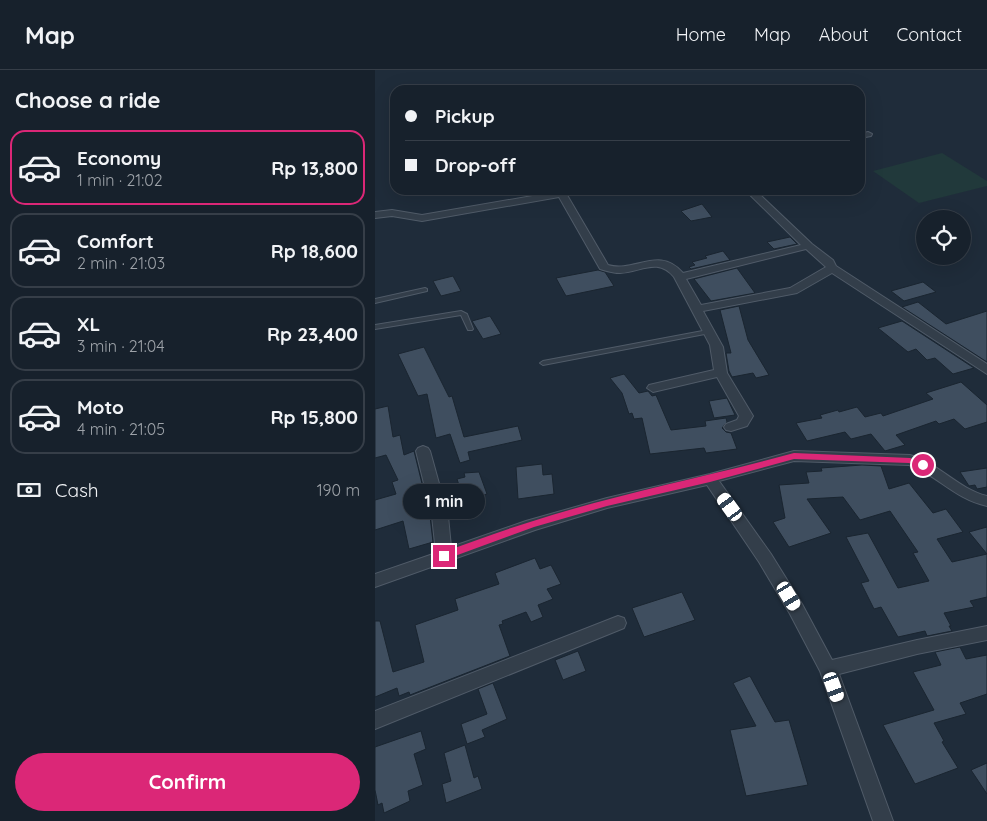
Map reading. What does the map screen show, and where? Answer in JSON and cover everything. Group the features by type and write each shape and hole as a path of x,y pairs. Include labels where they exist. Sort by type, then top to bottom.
{"street":[{"path":"375,215 392,213 422,218 556,195"},
{"path":"563,195 604,267 618,270 661,263 672,267 680,276 717,346 721,372 742,405 746,416 742,423 731,427"},
{"path":"755,195 808,246 829,262 832,268 987,370"},
{"path":"680,276 808,246"},
{"path":"696,309 793,291 832,268"},
{"path":"653,388 721,372"},
{"path":"423,451 440,516 444,556"},
{"path":"375,581 531,525 607,503 710,479 794,456 910,460 923,465 971,497 987,501"},
{"path":"710,479 765,558 796,609 828,669 883,821"},
{"path":"375,720 618,623"},
{"path":"828,669 917,647 987,633"}],"lane":[{"path":"375,302 425,290"},
{"path":"375,327 461,313 464,314 470,329"},
{"path":"543,363 708,332"}],"green space":[{"path":"942,153 987,181 987,186 919,203 873,171"}],"building":[{"path":"702,204 712,217 691,221 681,211"},
{"path":"790,237 797,244 774,249 767,242"},
{"path":"723,251 730,260 691,269 689,267 695,265 692,262"},
{"path":"737,268 755,293 711,301 694,279"},
{"path":"598,270 605,272 614,286 566,296 556,278"},
{"path":"453,276 461,291 441,296 433,281"},
{"path":"923,282 936,292 904,301 891,291"},
{"path":"918,302 946,324 987,311 987,362 902,307"},
{"path":"739,306 748,340 769,375 756,378 753,373 732,377 729,371 726,353 731,353 720,310"},
{"path":"490,316 501,334 483,339 472,321"},
{"path":"902,321 974,368 953,374 935,358 927,360 916,349 908,352 878,328"},
{"path":"424,347 449,397 452,396 464,437 518,426 522,440 468,452 470,460 460,463 450,434 436,438 427,394 418,396 398,354"},
{"path":"624,374 639,393 648,391 652,396 656,395 671,430 706,426 705,421 726,418 727,422 722,428 726,432 731,433 737,449 706,453 704,448 650,454 642,418 634,419 632,413 629,414 622,393 610,378"},
{"path":"961,382 987,405 987,422 965,429 954,419 939,424 936,421 896,435 905,445 885,451 871,434 851,439 845,432 807,441 796,423 822,418 820,415 838,410 839,412 857,407 865,417 881,413 883,416 933,399 926,393"},
{"path":"727,398 735,415 714,418 709,401"},
{"path":"388,406 393,437 400,435 404,455 414,451 430,516 433,542 409,549 403,521 375,530 375,500 396,494 392,482 398,480 386,455 375,458 375,409"},
{"path":"542,464 543,475 552,474 554,494 518,499 516,467"},
{"path":"862,465 881,466 889,489 909,483 933,513 946,509 963,532 937,539 952,562 987,554 987,597 970,601 974,607 944,613 952,631 927,636 925,631 898,637 881,607 874,609 861,583 869,581 846,537 868,533 898,588 929,581 913,553 918,552 890,511 860,520 843,497 807,499 831,533 789,547 773,522 785,518 779,485 809,483 806,472 822,471 821,468"},
{"path":"987,468 987,487 977,489 975,485 969,486 960,472"},
{"path":"479,472 487,494 464,501 457,479 465,477 464,473"},
{"path":"987,527 987,554 969,532"},
{"path":"535,558 540,569 551,565 561,584 547,589 553,599 538,605 543,617 531,622 526,612 502,621 503,624 499,625 510,656 410,695 409,692 399,696 397,688 375,697 375,621 380,621 393,672 424,662 415,625 458,610 455,599 499,584 495,573"},
{"path":"682,592 695,620 644,637 632,608"},
{"path":"960,647 966,659 987,655 987,694 960,703 966,714 934,723 944,741 942,742 958,768 915,784 883,725 934,710 913,672 941,665 935,652"},
{"path":"578,651 586,671 563,680 555,660"},
{"path":"750,676 775,722 789,720 808,785 746,796 730,730 756,726 733,683"},
{"path":"493,683 507,719 482,730 485,737 467,744 461,724 487,714 478,689"},
{"path":"421,731 426,749 414,754 423,785 408,791 410,801 384,813 382,803 378,805 375,790 375,747"},
{"path":"465,745 474,778 478,776 482,789 446,803 442,784 451,781 444,753"},
{"path":"987,763 987,794 971,770"}],"route":[{"path":"444,556 531,525 607,503 710,479 794,456 910,460 923,465"}]}
